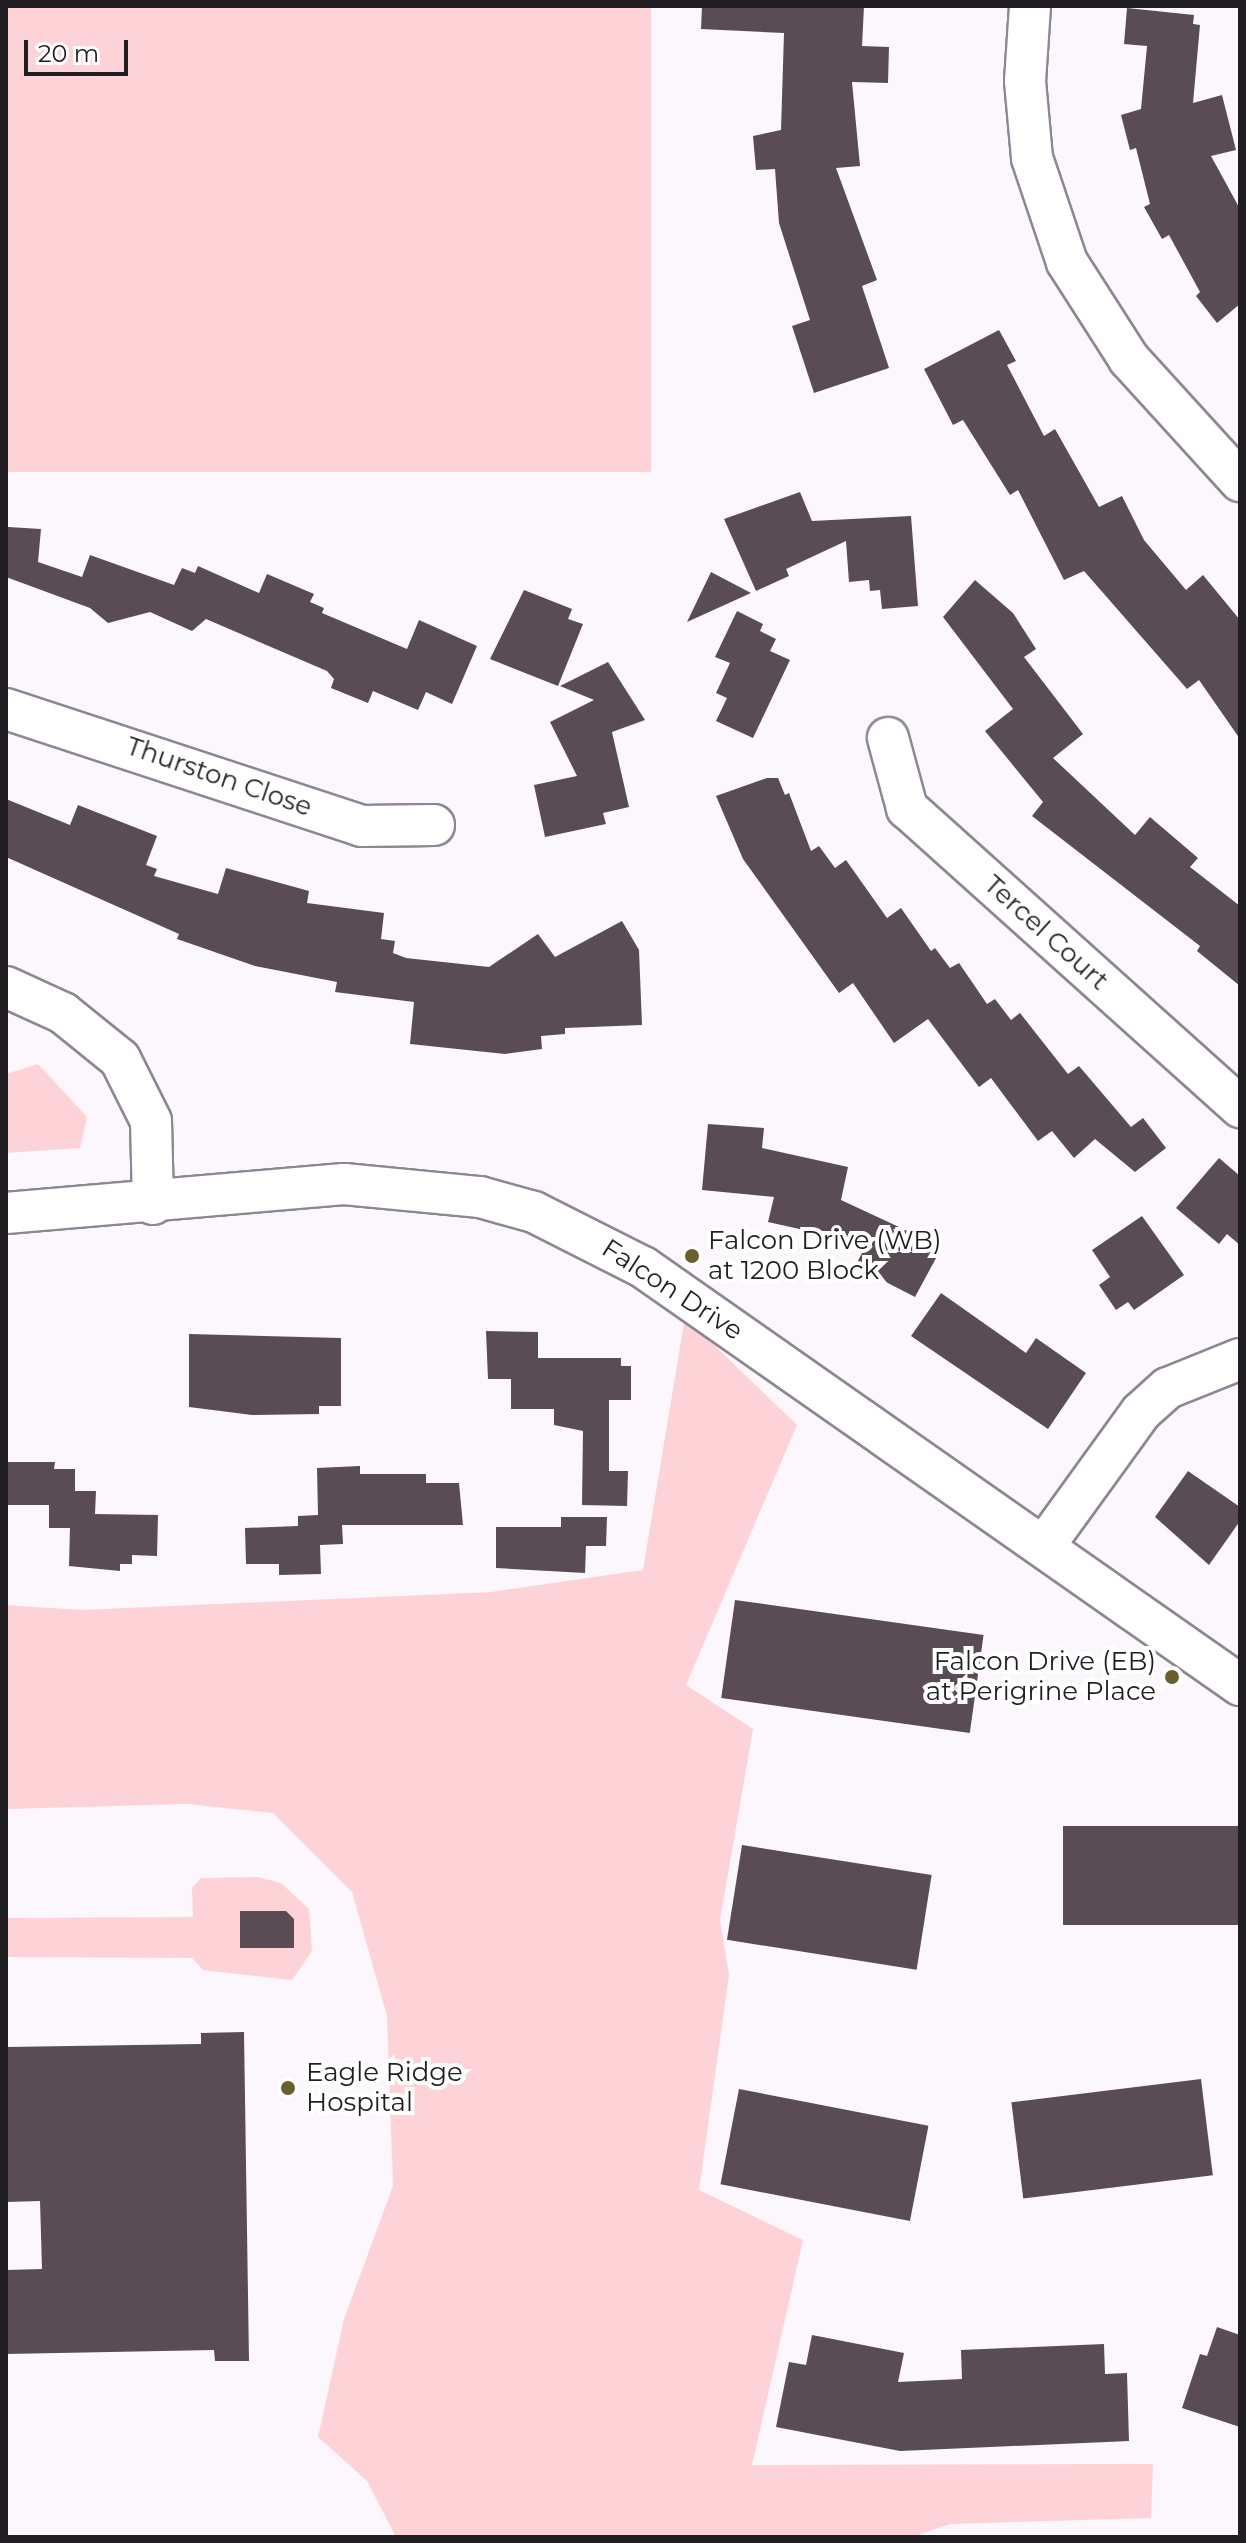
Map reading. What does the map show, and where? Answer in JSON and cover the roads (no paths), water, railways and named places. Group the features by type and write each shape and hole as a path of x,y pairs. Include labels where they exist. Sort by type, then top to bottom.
{"street":[{"path":"1030,6 1025,81 1032,158 1067,262 1129,359 1240,481"},
{"name":"Thurston Close","path":"6,709 361,826 434,825"},
{"name":"Tercel Court","path":"888,738 907,808 1240,1107"},
{"path":"6,987 63,1013 120,1059 151,1121 153,1204"},
{"name":"Falcon Drive","path":"6,1213 153,1204 344,1184 480,1197 534,1212 643,1267 1240,1685"},
{"path":"1044,1546 1141,1412 1168,1388 1240,1359"}],"place":[{"name":"Falcon Drive (WB) at 1200 Block","path":"692,1256"},
{"name":"Falcon Drive (EB) at Perigrine Place","path":"1172,1677"},
{"name":"Eagle Ridge Hospital","path":"288,2088"}]}
